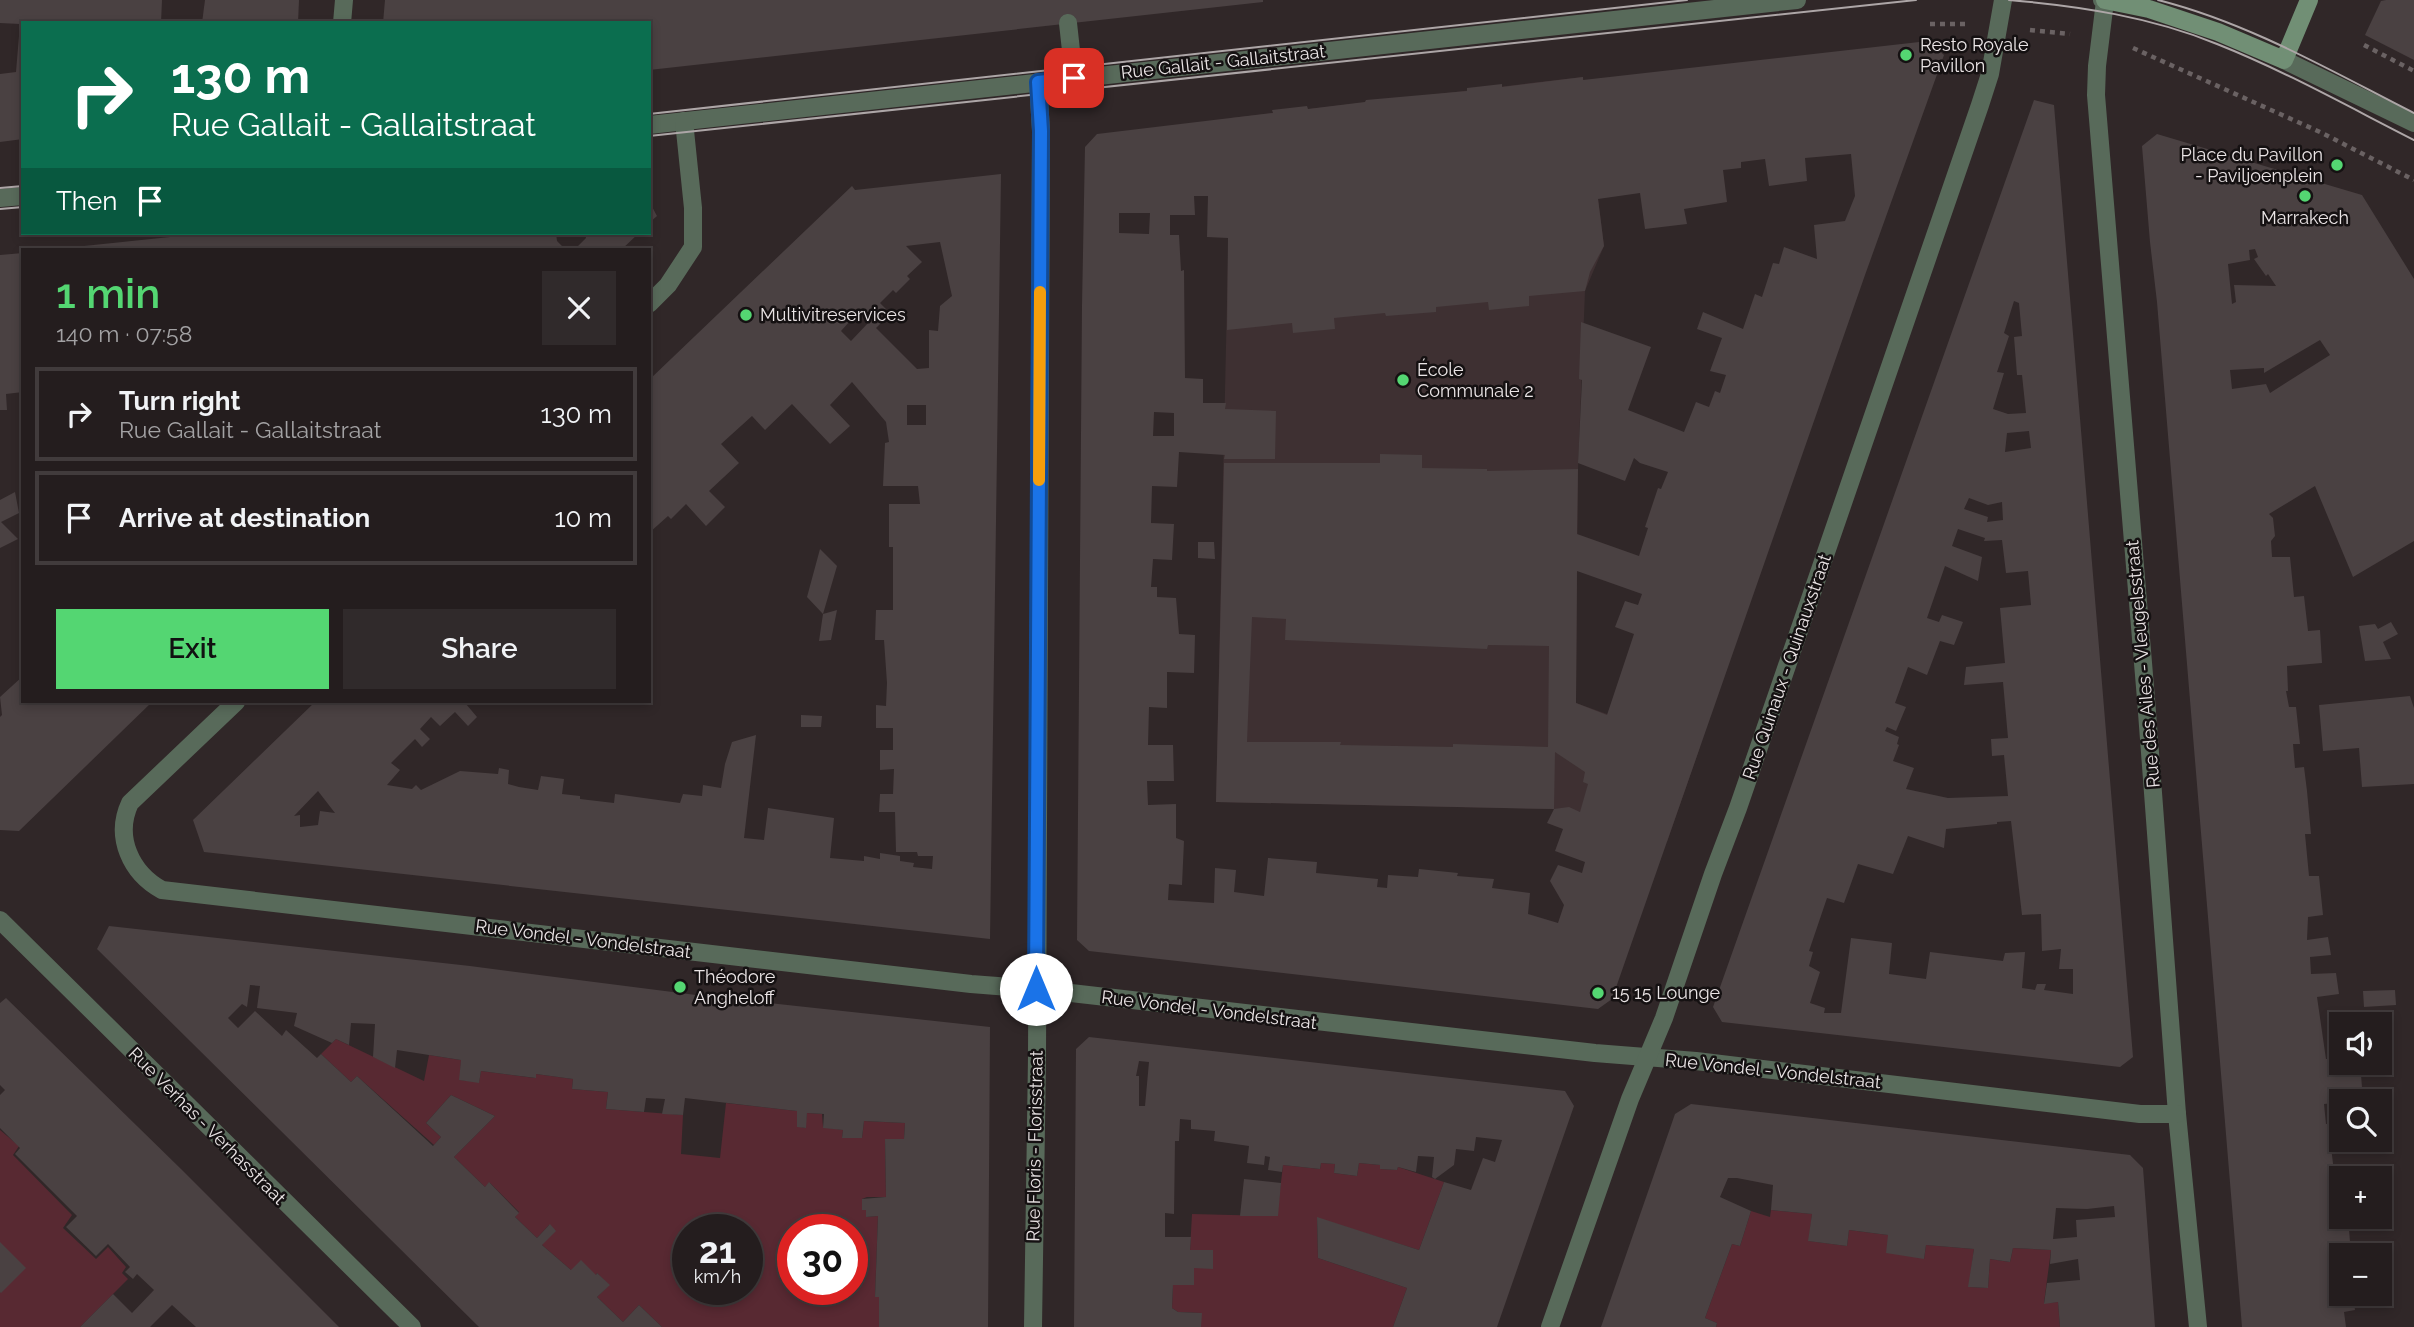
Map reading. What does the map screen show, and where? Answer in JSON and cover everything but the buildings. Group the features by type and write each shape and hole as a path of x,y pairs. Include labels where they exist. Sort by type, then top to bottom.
{"street":[{"path":"342,21 344,0"},
{"name":"Rue Gallait - Gallaitstraat","path":"651,125 1797,0"},
{"name":"Rue Quinaux - Quinauxstraat","path":"1550,1327 1630,1099 1664,1018 1743,794 1976,118 1990,74 2003,0"},
{"path":"2104,0 2148,9 2218,32 2284,60 2414,123"},
{"name":"Rue des Ailes - Vleugelsstraat","path":"2104,0 2096,94 2177,1114 2198,1327"},
{"path":"2284,60 2309,0"},
{"path":"1068,23 1074,78"},
{"name":"Rue Floris - Florisstraat","path":"1033,1327 1041,145 1038,82"},
{"path":"651,301 668,285 693,247 694,208 684,121"},
{"path":"0,198 21,196"},
{"name":"Rue Vondel - Vondelstraat","path":"235,703 131,803 124,818 124,839 130,859 148,883 162,890 971,984 1710,1063 2140,1114 2177,1114"},
{"name":"Rue Verhas - Verhasstraat","path":"1,924 412,1327"}],"path":[{"path":"1997,26 2101,40 2141,51 2320,132 2414,180"},
{"path":"2364,45 2414,71"}],"shaded area":[{"name":"École Communale 2","path":"1583,77 1604,246 1585,291 1578,469 1576,703 1700,747 1667,842 1580,812 1554,809 1216,802 1231,118"},
{"path":"336,1039 424,1081 429,1055 461,1060 460,1080 479,1082 481,1071 535,1078 536,1074 573,1079 572,1089 608,1092 606,1109 683,1115 681,1154 720,1158 726,1103 797,1111 797,1126 805,1128 807,1113 822,1114 823,1127 843,1130 842,1138 862,1138 864,1121 905,1123 904,1139 885,1139 886,1197 862,1199 862,1210 866,1210 866,1214 777,1214 777,1305 868,1305 868,1217 878,1216 875,1297 879,1297 879,1327 662,1327 639,1305 623,1322 597,1297 609,1285 597,1273 596,1275 571,1270 542,1245 549,1225 537,1238 515,1217 519,1212 490,1183 485,1187 454,1157 495,1116 451,1095 426,1123 441,1137 434,1145 357,1076 351,1082 321,1054"},
{"path":"0,1130 19,1146 13,1155 72,1215 63,1228 96,1259 108,1247 126,1267 122,1273 128,1279 80,1327 0,1327"},
{"path":"1321,1163 1335,1164 1334,1173 1357,1176 1359,1163 1380,1165 1380,1169 1397,1170 1398,1167 1444,1182 1419,1250 1317,1218 1318,1258 1407,1288 1393,1327 1201,1327 1201,1313 1178,1312 1172,1308 1173,1285 1193,1285 1194,1268 1213,1268 1213,1250 1190,1250 1192,1214 1277,1216 1283,1165 1320,1169"},
{"path":"1771,1210 1812,1214 1809,1241 1847,1246 1849,1230 1888,1235 1924,1259 1926,1245 1974,1249 1969,1287 1988,1288 1990,1259 2010,1262 2013,1248 2051,1250 2044,1303 2058,1302 2060,1327 1716,1327 1717,1323 1705,1318 1732,1244 1740,1246 1751,1211 1770,1217"}],"tram line":[{"path":"651,114 1687,0"},
{"path":"651,136 1916,0"},
{"path":"2009,0 2115,14 2192,35 2267,66 2414,140"},
{"path":"2158,0 2225,21 2257,35 2414,113"},
{"path":"0,188 21,186"},
{"path":"0,209 21,207"}],"slow traffic":[{"path":"1039,480 1040,292"}],"place":[{"name":"Resto Royale Pavillon","path":"1906,55"},
{"name":"Place du Pavillon - Paviljoenplein","path":"2337,165"},
{"name":"Marrakech","path":"2305,196"},
{"name":"Multivitreservices","path":"746,315"},
{"name":"École Communale 2","path":"1403,380"},
{"name":"Théodore Angheloff","path":"680,987"},
{"name":"15 15 Lounge","path":"1598,993"}],"route":[{"path":"1036,989 1041,131 1038,82 1074,78"}]}
